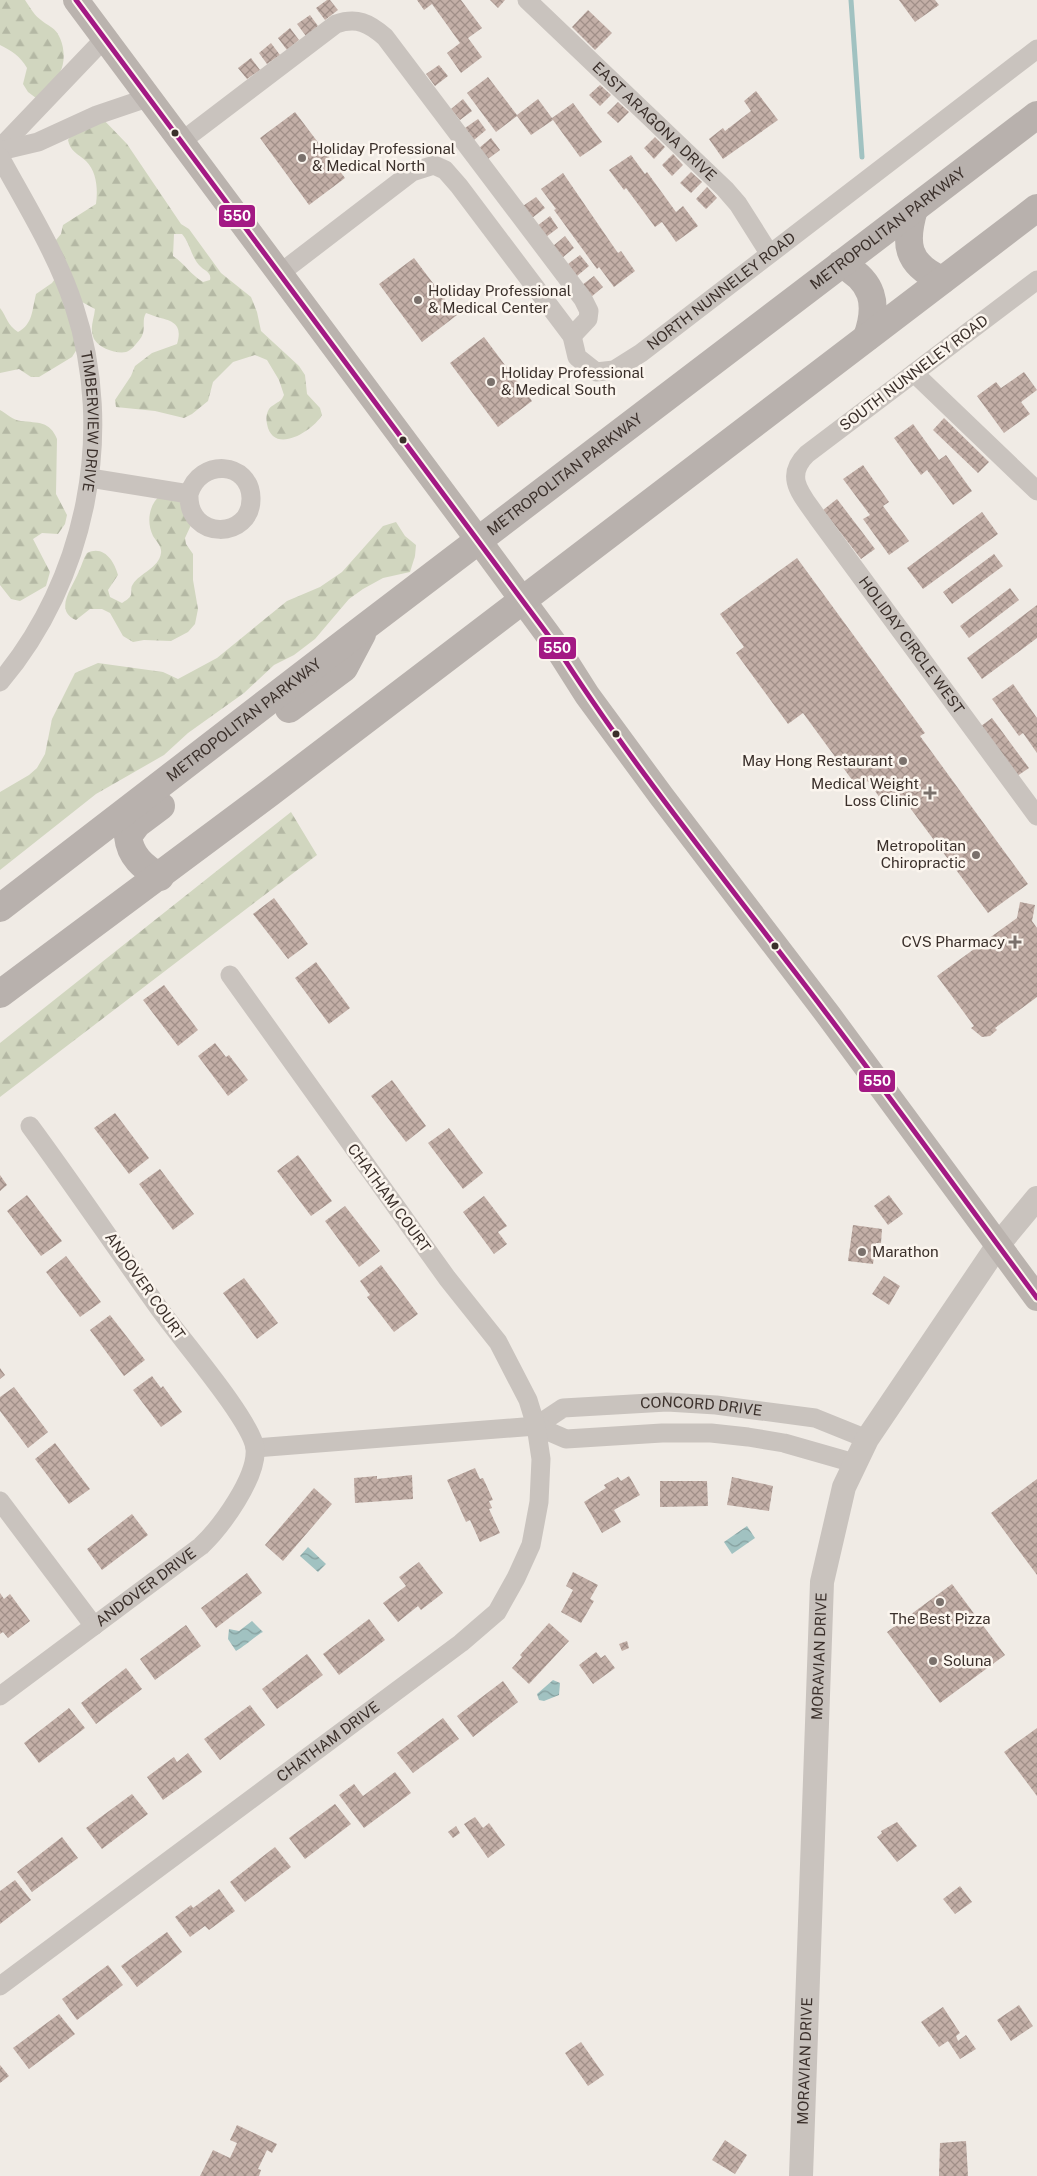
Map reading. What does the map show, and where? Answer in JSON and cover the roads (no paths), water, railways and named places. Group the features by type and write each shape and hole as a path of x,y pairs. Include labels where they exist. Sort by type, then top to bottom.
{"main road":[{"path":"78,1 479,541 554,644 587,695 662,797 829,1016 1037,1298"},
{"name":"METROPOLITAN PARKWAY","path":"0,908 366,626 1037,115"},
{"path":"0,994 160,877 1037,208"},
{"path":"914,209 908,228 910,253 922,269 942,280"},
{"path":"841,264 862,278 869,289 873,321 867,337"},
{"path":"160,877 139,863 132,853 128,836 137,824 344,668 366,626"}],"street":[{"name":"EAST ARAGONA DRIVE","path":"527,0 725,189 738,204 769,253"},
{"path":"182,142 336,24 347,20 360,20 372,26 385,37 582,299 589,311 588,319 572,336"},
{"path":"0,149 105,38"},
{"name":"NORTH NUNNELEY ROAD","path":"279,274 412,172 434,164 445,170 459,186 572,336 577,357 596,372 614,370 692,315 769,253 1037,49"},
{"path":"0,149 38,142 97,115 150,97"},
{"name":"TIMBERVIEW DRIVE","path":"0,157 58,266 74,306 91,380 94,408 90,478 75,545 56,594 31,639 0,682"},
{"name":"SOUTH NUNNELEY ROAD","path":"796,470 799,461 807,454 1037,280"},
{"path":"914,373 1037,491"},
{"name":"HOLIDAY CIRCLE WEST","path":"796,470 795,479 799,490 812,510 1037,816"},
{"path":"90,478 189,494"},
{"name":"CHATHAM COURT","path":"230,975 446,1278 498,1342 528,1400 536,1426"},
{"name":"ANDOVER COURT","path":"30,1126 161,1311 242,1419 255,1448"},
{"name":"MORAVIAN DRIVE","path":"801,2176 822,1582 836,1513 854,1463 867,1439 998,1245 1037,1198"},
{"name":"CONCORD DRIVE","path":"536,1426 563,1408 667,1402 716,1405 815,1418 867,1439"},
{"name":"CONCORD DRIVE","path":"255,1448 536,1426 566,1439 711,1433 748,1436 784,1443 854,1463"},
{"name":"CHATHAM DRIVE","path":"0,1986 461,1643 497,1612 516,1578 531,1544 539,1502 541,1459 536,1426"},
{"name":"ANDOVER DRIVE","path":"0,1696 216,1532 234,1506 252,1465 255,1448"},
{"path":"0,1501 94,1626"}],"water":[{"path":"747,1526 755,1538 732,1554 724,1542"},
{"path":"308,1547 326,1564 318,1572 300,1556"},
{"path":"252,1621 263,1632 236,1651 228,1639 229,1629 239,1631"},
{"path":"553,1680 560,1683 559,1695 544,1701 539,1700 537,1694"}],"waterway":[{"path":"851,0 862,157"}],"place":[{"name":"Holiday Professional & Medical North","path":"302,158"},
{"name":"Holiday Professional & Medical Center","path":"418,300"},
{"name":"Holiday Professional & Medical South","path":"491,382"},
{"name":"May Hong Restaurant","path":"903,761"},
{"name":"Medical Weight Loss Clinic","path":"930,793"},
{"name":"Metropolitan Chiropractic","path":"976,855"},
{"name":"CVS Pharmacy","path":"1015,942"},
{"name":"Marathon","path":"862,1252"},
{"name":"The Best Pizza","path":"940,1602"},
{"name":"Soluna","path":"933,1661"}]}
